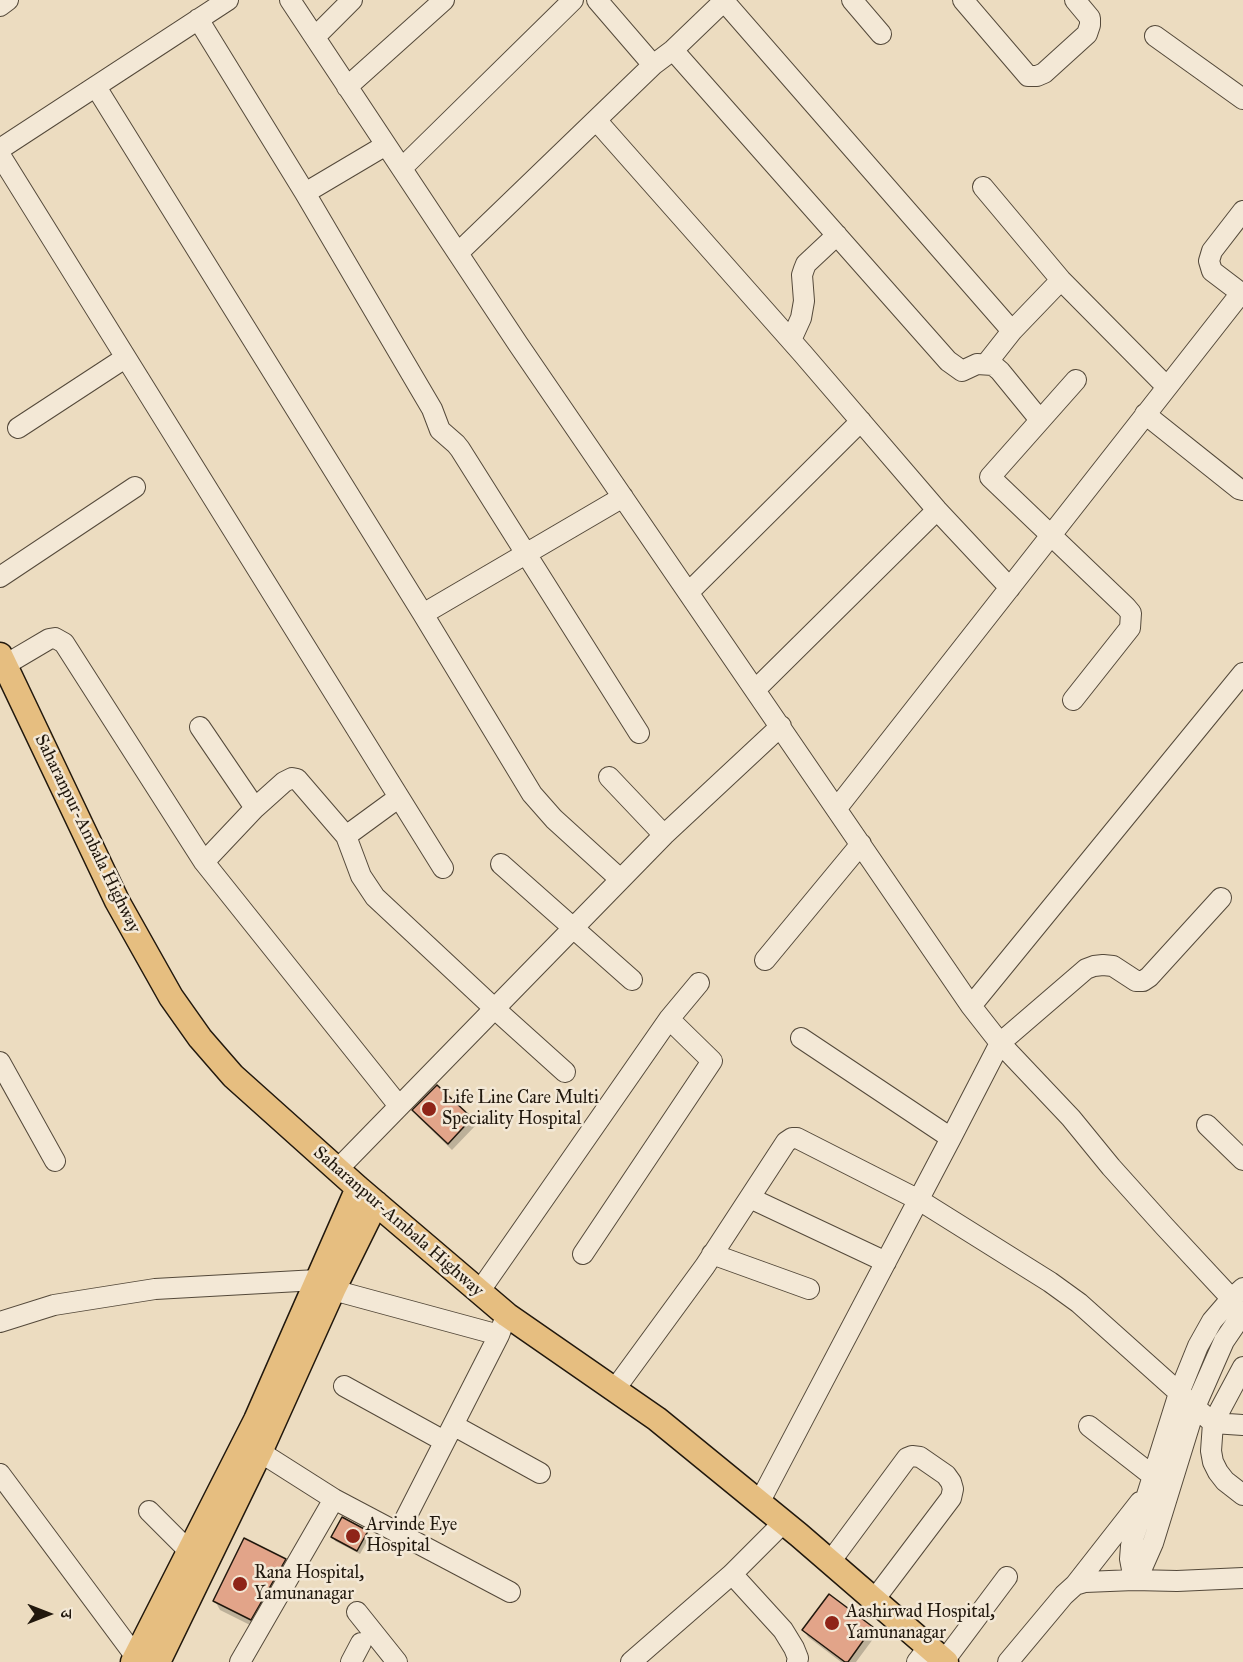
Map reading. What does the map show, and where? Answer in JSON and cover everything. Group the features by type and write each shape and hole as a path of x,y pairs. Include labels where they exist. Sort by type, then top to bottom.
{"main road":[{"name":"Saharanpur-Ambala Highway","path":"2,660 117,901 171,997 200,1038 233,1077 479,1292 503,1325 615,1389 657,1419 830,1562 874,1600 934,1658"},
{"path":"142,1660 189,1551 325,1285 367,1196"},
{"path":"142,1660 260,1452 325,1285"}],"street":[{"path":"0,6 8,0"},
{"path":"0,149 96,87 199,11 228,0"},
{"path":"290,0 458,253 972,1006 1000,1043 1071,1118 1111,1167 1239,1299 1212,1321 1198,1346 1179,1393 1131,1546 1130,1559 1134,1580"},
{"path":"315,37 352,0"},
{"path":"347,87 444,0"},
{"path":"402,168 573,0"},
{"path":"597,0 653,65"},
{"path":"458,253 653,65 673,50 724,0 1012,331"},
{"path":"852,0 881,34"},
{"path":"963,0 1020,68 1028,76 1037,76 1044,73 1087,34 1090,18 1075,0"},
{"path":"199,11 432,409 440,429 456,444 639,733"},
{"path":"1155,36 1243,99"},
{"path":"673,50 948,361 962,371 976,364 993,365 1040,420"},
{"path":"96,87 532,794 554,819 620,879"},
{"path":"596,120 791,340 937,510 1010,588"},
{"path":"305,193 386,145"},
{"path":"0,155 443,868"},
{"path":"983,187 1061,280 1167,387"},
{"path":"837,808 1242,294 1212,271 1209,261 1212,251 1243,211"},
{"path":"791,340 801,318 804,302 802,274 806,264 837,235"},
{"path":"986,364 1012,331 1061,280"},
{"path":"18,428 125,358"},
{"path":"1073,700 1130,628 1131,613 990,477 1076,380"},
{"path":"1146,414 1243,490"},
{"path":"689,592 861,421"},
{"path":"0,577 135,487"},
{"path":"423,614 624,497"},
{"path":"756,689 937,510"},
{"path":"2,660 49,639 55,638 64,643 204,862 399,1106"},
{"path":"972,1006 1243,673"},
{"path":"200,726 255,808"},
{"path":"337,1170 663,835 781,726"},
{"path":"609,777 663,835"},
{"path":"204,862 255,808 284,782 292,778 297,779 346,836 361,876 375,897 565,1072"},
{"path":"346,836 398,798"},
{"path":"765,960 861,844"},
{"path":"501,864 632,980"},
{"path":"759,1503 1000,1043 1086,969 1103,965 1113,966 1136,981 1143,981 1221,898"},
{"path":"479,1292 669,1019 699,983"},
{"path":"583,1254 712,1061 669,1019"},
{"path":"801,1038 951,1138"},
{"path":"0,1062 7,1089 55,1161"},
{"path":"1207,1125 1243,1160"},
{"path":"615,1389 712,1254 786,1142 797,1138 919,1200 1050,1282 1078,1303 1213,1423 1243,1425"},
{"path":"750,1198 886,1262"},
{"path":"712,1254 809,1289"},
{"path":"0,1322 54,1305 155,1289 325,1285 503,1325 398,1533"},
{"path":"1134,1580 1143,1568 1153,1543 1195,1407 1224,1341 1243,1317"},
{"path":"1242,1371 1213,1423 1211,1450 1218,1472 1225,1481 1243,1495"},
{"path":"344,1386 540,1473"},
{"path":"1089,1426 1150,1484"},
{"path":"260,1452 334,1499 510,1592"},
{"path":"830,1562 907,1458 920,1457 946,1475 953,1490 951,1498 874,1600"},
{"path":"0,1474 142,1660"},
{"path":"1008,1662 1075,1585 1150,1484"},
{"path":"240,1662 334,1499"},
{"path":"149,1511 189,1551"},
{"path":"631,1662 732,1574 783,1522"},
{"path":"732,1574 783,1630 794,1648 798,1658 797,1662"},
{"path":"934,1658 1007,1577"},
{"path":"1075,1585 1085,1582 1243,1578"},
{"path":"357,1612 397,1662"},
{"path":"351,1662 361,1643"}],"building":[{"path":"437,1085 472,1118 448,1144 412,1110"},
{"path":"342,1517 368,1531 357,1551 331,1537"},
{"path":"244,1538 286,1559 251,1620 213,1601"},
{"path":"829,1594 873,1627 848,1662 802,1630"}],"place":[{"name":"Life Line Care Multi Speciality Hospital","path":"429,1109"},
{"name":"Arvinde Eye Hospital","path":"353,1536"},
{"name":"Rana Hospital, Yamunanagar","path":"240,1584"},
{"name":"Aashirwad Hospital, Yamunanagar","path":"832,1623"}]}
